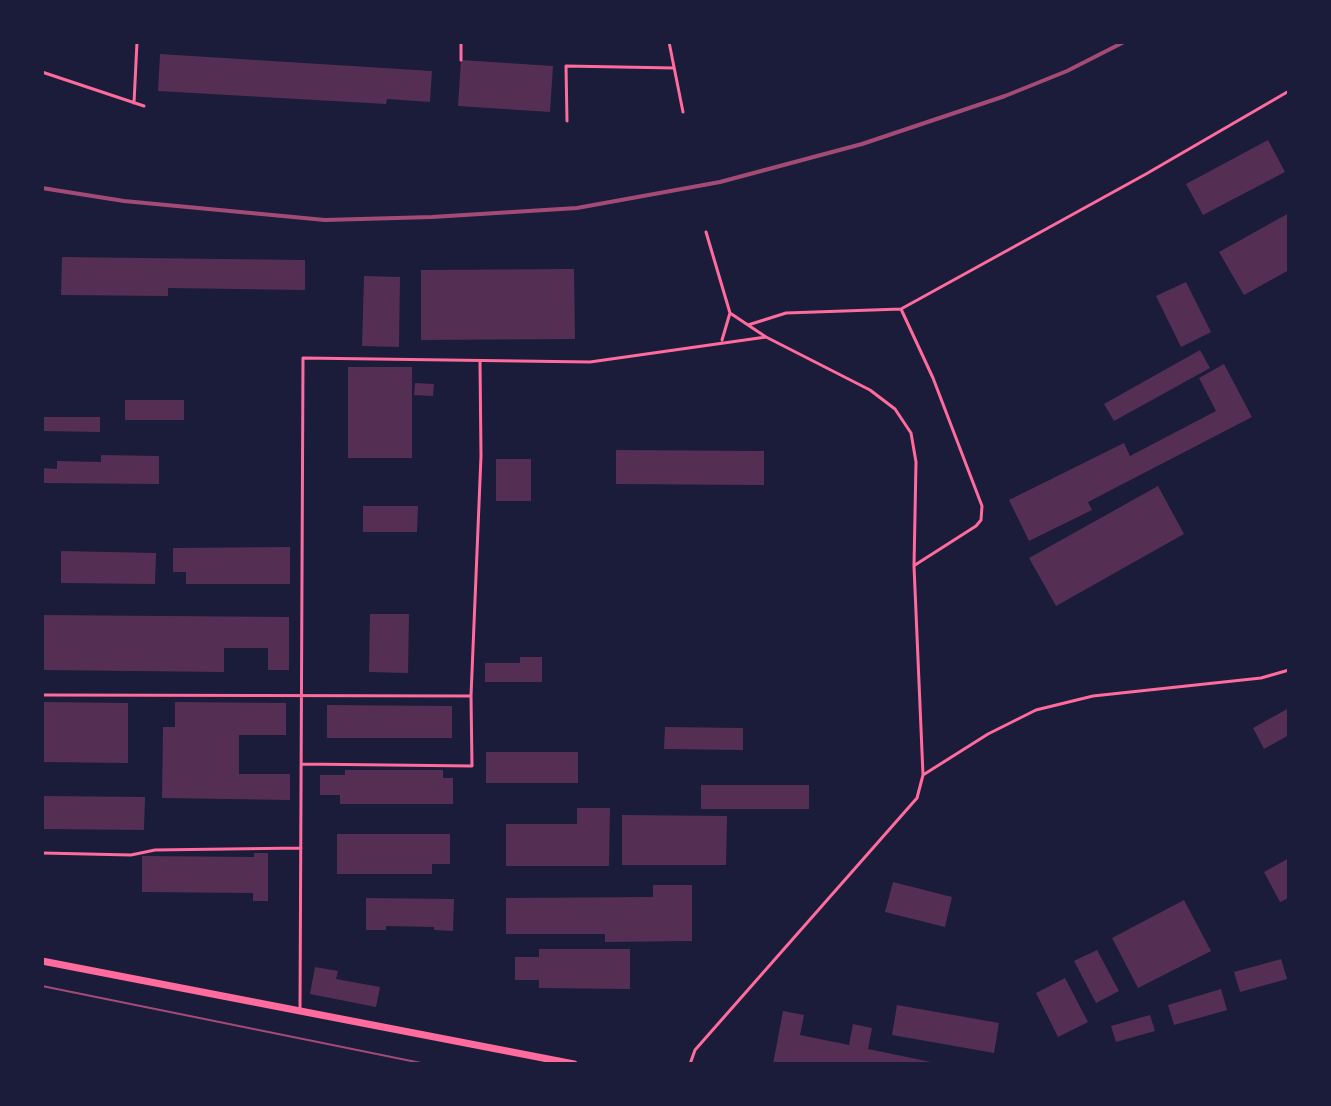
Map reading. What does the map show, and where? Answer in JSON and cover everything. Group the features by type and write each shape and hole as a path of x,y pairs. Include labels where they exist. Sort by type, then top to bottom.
{"street":[{"path":"42,961 574,1064"}],"lane":[{"path":"134,103 137,42"},
{"path":"461,42 461,60"},
{"path":"669,42 683,112"},
{"path":"567,121 566,66 674,68"},
{"path":"42,72 144,106"},
{"path":"748,325 786,313 901,309 1289,91"},
{"path":"706,232 730,313 721,342"},
{"path":"901,309 933,378 982,506 981,520 976,526 914,566"},
{"path":"690,1064 695,1050 917,798 923,775 914,566 916,462 911,433 895,409 870,390 766,337 730,313"},
{"path":"300,1010 303,358 590,362 766,337"},
{"path":"301,764 472,766 471,696 481,456 480,361"},
{"path":"923,775 988,734 1036,710 1093,696 1261,678 1289,670"},
{"path":"42,695 471,696"},
{"path":"42,853 131,855 155,850 301,848"}],"building":[{"path":"160,54 432,71 430,102 387,99 386,104 158,91"},
{"path":"461,60 553,66 550,112 458,106"},
{"path":"1268,140 1285,172 1203,215 1186,184"},
{"path":"1289,213 1289,270 1244,295 1219,252"},
{"path":"62,257 305,260 305,290 168,288 168,296 61,295"},
{"path":"574,269 575,339 421,340 421,270"},
{"path":"364,276 400,277 399,347 362,346"},
{"path":"1186,282 1211,332 1181,347 1156,296"},
{"path":"1200,350 1210,368 1114,421 1104,404"},
{"path":"1224,364 1252,417 1088,502 1092,510 1029,541 1009,500 1124,443 1130,456 1216,411 1199,378"},
{"path":"348,367 412,367 412,458 348,458"},
{"path":"415,383 434,384 433,396 414,395"},
{"path":"125,400 184,400 184,420 125,420"},
{"path":"42,417 100,417 100,432 42,431"},
{"path":"616,450 764,451 764,485 616,484"},
{"path":"101,455 159,456 159,484 42,483 42,468 57,469 57,461 101,462"},
{"path":"496,459 531,459 531,501 496,501"},
{"path":"1158,486 1184,534 1056,606 1029,558"},
{"path":"363,506 418,506 417,532 363,532"},
{"path":"290,547 290,584 186,584 186,572 173,572 173,548"},
{"path":"61,551 156,553 155,584 61,583"},
{"path":"370,614 409,614 408,673 369,672"},
{"path":"42,615 289,617 289,670 268,670 268,648 224,648 224,672 42,670"},
{"path":"520,657 542,657 542,682 485,682 485,663 520,663"},
{"path":"42,702 128,703 128,763 42,762"},
{"path":"175,702 286,703 286,735 239,735 239,774 290,774 290,800 162,798 163,727 175,727"},
{"path":"327,705 452,706 452,738 327,738"},
{"path":"1289,708 1289,735 1264,749 1253,728"},
{"path":"665,727 743,728 743,750 664,749"},
{"path":"486,752 578,752 578,783 486,783"},
{"path":"345,770 443,770 443,778 453,778 453,804 340,804 340,795 320,795 320,775 345,775"},
{"path":"701,785 809,785 809,809 701,809"},
{"path":"42,796 145,797 144,830 42,829"},
{"path":"577,808 610,808 609,866 506,866 506,824 577,824"},
{"path":"622,815 727,816 726,865 622,865"},
{"path":"337,834 450,834 450,864 432,864 432,874 337,874"},
{"path":"254,853 268,853 268,901 253,901 253,893 142,892 142,856 254,857"},
{"path":"1289,858 1289,898 1280,902 1264,872"},
{"path":"893,882 952,897 945,927 885,912"},
{"path":"653,885 692,885 692,941 605,942 605,934 506,934 506,898 653,897"},
{"path":"366,898 454,899 453,931 434,930 434,927 386,926 386,930 366,930"},
{"path":"1184,900 1211,951 1138,988 1112,938"},
{"path":"539,949 630,949 630,989 539,988 539,980 515,980 515,957 539,957"},
{"path":"1097,950 1119,991 1096,1003 1074,961"},
{"path":"1281,959 1287,979 1240,992 1234,972"},
{"path":"315,967 338,971 336,979 380,987 376,1007 310,994"},
{"path":"1065,978 1088,1022 1058,1037 1036,993"},
{"path":"1221,989 1227,1010 1174,1025 1168,1005"},
{"path":"897,1005 999,1023 994,1053 892,1035"},
{"path":"783,1011 804,1015 800,1035 849,1045 853,1024 872,1028 868,1049 936,1064 773,1064"},
{"path":"1150,1015 1155,1031 1116,1042 1111,1026"}],"tram line":[{"path":"42,986 426,1064"}],"railway":[{"path":"42,188 124,201 325,220 577,208 720,182 862,144 1005,96 1067,71 1124,42"}]}
